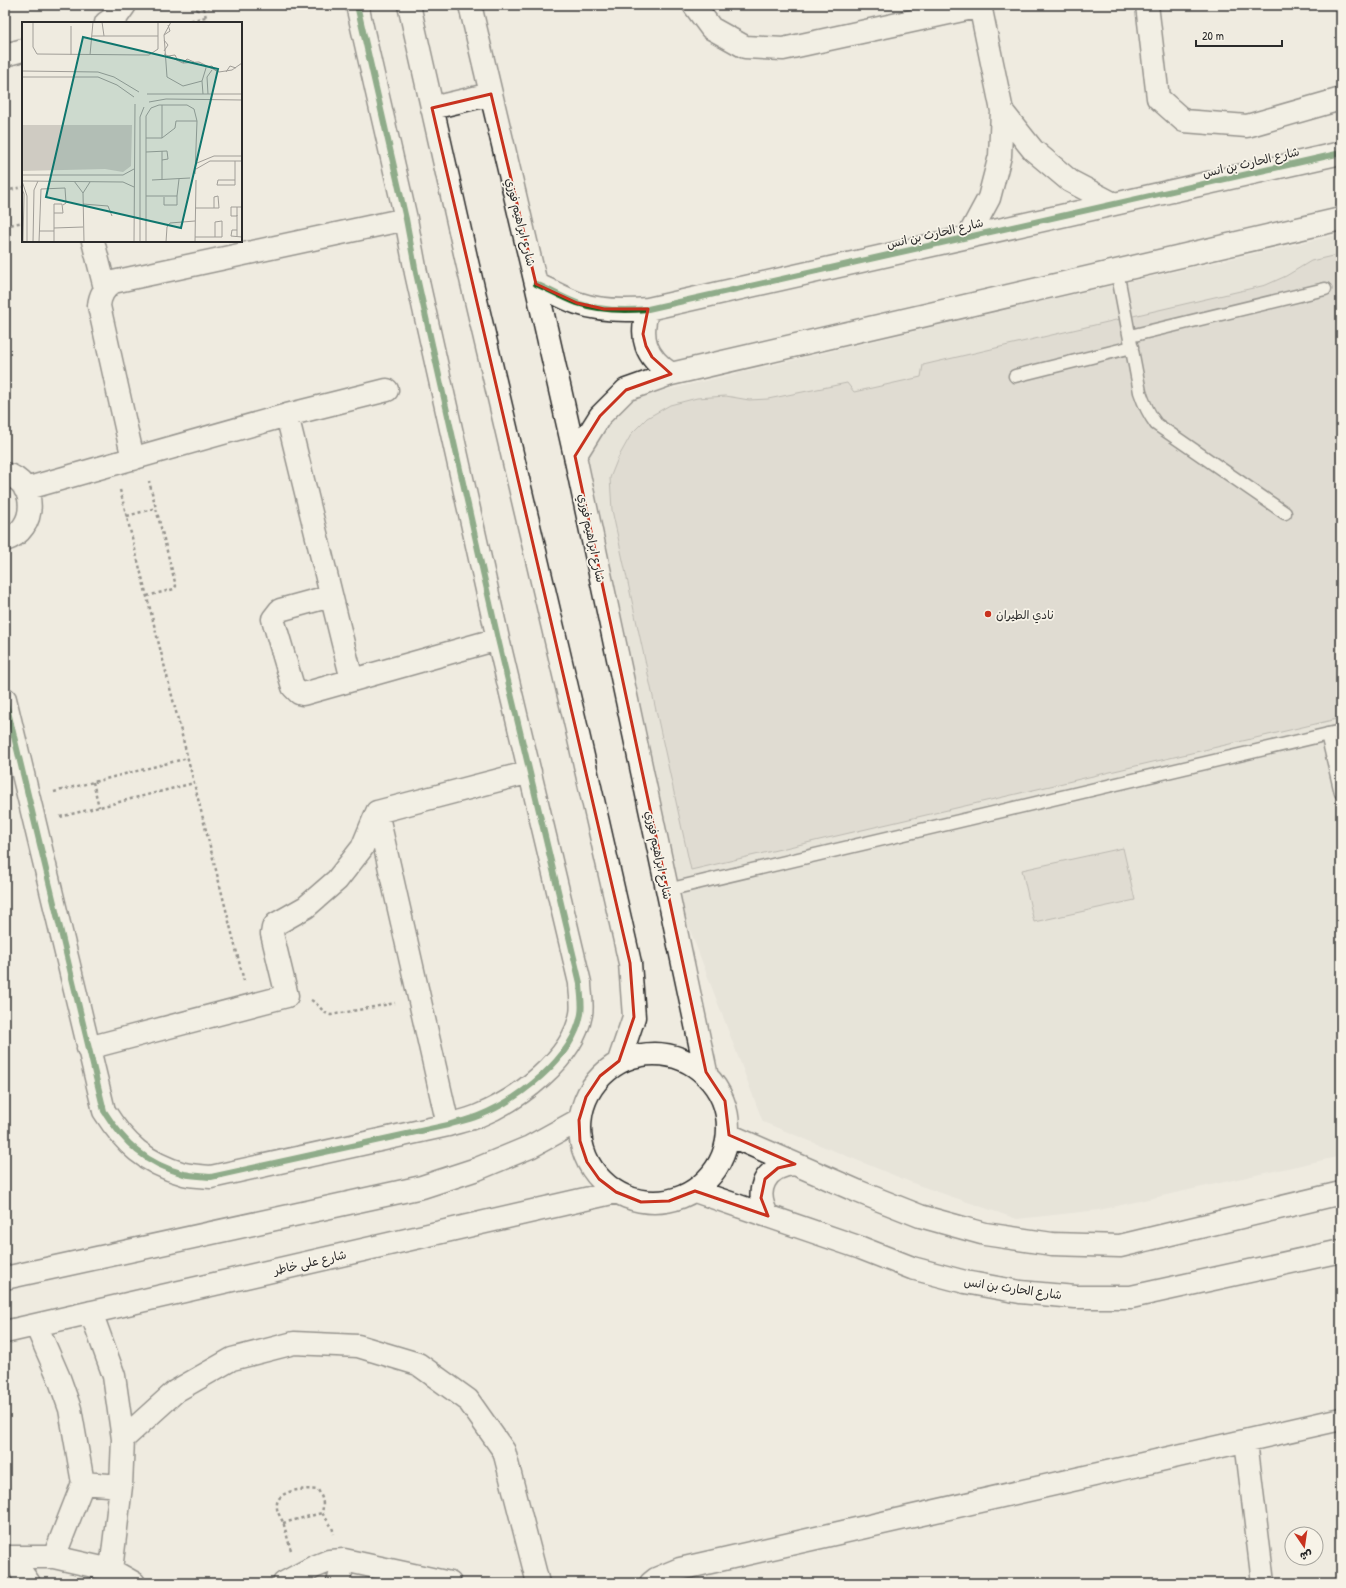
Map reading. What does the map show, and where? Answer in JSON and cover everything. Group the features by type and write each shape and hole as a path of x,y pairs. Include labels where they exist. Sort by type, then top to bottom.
{"street":[{"path":"108,22 118,15 125,5"},
{"path":"5,699 104,1111 118,1133 137,1152 160,1165 185,1174 211,1177 448,1125 478,1116 505,1103 530,1086 552,1065 571,1042 581,1013 580,983 498,639 416,273 406,219 357,5"},
{"path":"409,5 630,963 634,1017 619,1061"},
{"name":"شارع ابراهيم فوزي","path":"470,5 575,456 706,1072"},
{"path":"694,5 711,28 745,47 783,49 980,6 1002,112 1000,156 989,198 968,237"},
{"path":"1147,5 1158,98 1184,121 1247,126 1341,99"},
{"path":"5,55 22,50"},
{"path":"432,108 491,94"},
{"path":"1002,112 1033,150 1070,181 1114,204"},
{"name":"شارع الحارث بن انس","path":"536,284 577,303 604,309 630,310 648,308 1341,153"},
{"path":"130,460 99,306 100,296 105,288 113,282 234,248 406,219"},
{"path":"575,456 600,416 626,390 671,374 1341,219"},
{"path":"94,242 105,288"},
{"path":"648,308 644,321 643,334 646,346 656,362 671,374"},
{"path":"25,489 287,415 387,390"},
{"path":"287,415 352,680"},
{"path":"5,474 18,480 25,489 29,498 30,508 28,518 23,527 16,535 5,540"},
{"path":"331,596 280,610 273,619 293,687 295,690 303,694 498,639"},
{"path":"377,812 530,772"},
{"path":"88,1048 287,996 272,934 273,928 276,924 306,907 337,880 362,848 377,812"},
{"path":"377,812 448,1125"},
{"path":"649,1053 679,1057 706,1072 725,1101 729,1135 724,1157 712,1176 694,1191 669,1201 641,1202 616,1192 599,1179 587,1162 580,1141 579,1120 586,1097 600,1076 619,1061 649,1053"},
{"path":"5,1278 422,1187 477,1169 530,1146 579,1120"},
{"path":"729,1135 857,1191 920,1216 985,1234 1052,1244 1120,1246 1341,1193"},
{"path":"768,1216 763,1208 761,1198 762,1188 766,1179 778,1168 795,1164"},
{"name":"شارع الحارث بن انس","path":"694,1191 860,1248 912,1268 965,1282 1020,1292 1075,1297 1131,1297 1341,1251"},
{"name":"شارع على خاطر","path":"5,1332 616,1192"},
{"path":"11,1557 54,1557 122,1578 121,1486 123,1439 114,1376 91,1312"},
{"path":"36,1325 59,1378 70,1409 83,1483 54,1557"},
{"path":"123,1439 176,1391 232,1359 294,1343 358,1346 418,1364 468,1400 504,1451 538,1583"},
{"path":"651,1583 656,1579 680,1569 1341,1419"},
{"path":"1246,1441 1263,1583"},
{"path":"83,1483 121,1486"},
{"path":"11,1557 29,1583"},
{"path":"338,1583 340,1580 340,1560"},
{"path":"291,1579 329,1561 340,1560 401,1577 450,1583"}],"lane":[{"path":"1117,271 1143,403 1156,424 1285,513"},
{"path":"1015,376 1131,341 1325,289"},
{"path":"667,890 1341,731"},
{"path":"1327,734 1341,793"}],"path":[{"path":"193,5 195,9 218,5"},
{"path":"204,8 208,22"},
{"path":"184,22 206,17"},
{"path":"5,191 22,187"},
{"path":"5,226 22,222"},
{"path":"130,460 156,508 176,586 174,589 147,596"},
{"path":"130,460 127,516 250,1006"},
{"path":"127,516 156,508"},
{"path":"28,798 188,758"},
{"path":"92,782 99,807"},
{"path":"35,823 194,783"},
{"path":"287,996 303,996 317,1003 325,1013 331,1015 420,999"},
{"path":"291,1579 283,1523 276,1507 278,1499 296,1489 307,1488 318,1490 322,1497 322,1513 332,1527 340,1560"},
{"path":"283,1523 322,1513"}],"highlighted area":[{"path":"491,94 536,284 577,303 604,309 648,309 643,334 646,346 652,357 671,374 626,390 600,416 575,456 706,1072 725,1101 729,1135 795,1164 778,1168 765,1179 761,1198 768,1216 695,1191 669,1201 641,1202 616,1192 599,1179 587,1162 580,1141 579,1120 586,1097 600,1076 619,1061 634,1017 630,963 432,108"}],"shaded area":[{"path":"1341,234 1341,1156 1099,1210 1017,1219 918,1185 763,1122 679,901 585,471 598,430 629,399 1022,306"},
{"name":"نادي الطيران","path":"1341,254 1341,718 691,870 612,510 610,478 618,458 632,433 647,418 670,405 697,398 726,396 749,400 768,399 847,383 854,392 921,377 923,365 1266,285 1286,276 1311,261"},
{"path":"1123,848 1135,900 1034,922 1022,870"}],"cycle path":[{"path":"5,699 104,1111 128,1143 147,1158 184,1174 211,1177 467,1120 494,1109 526,1089 542,1076 567,1047 576,1031 582,1010 580,983 498,639 416,273 406,219 357,5"},
{"path":"536,284 572,301 594,308 621,310 648,309 1341,153"}],"place":[{"name":"نادي الطيران","path":"988,614"}]}
